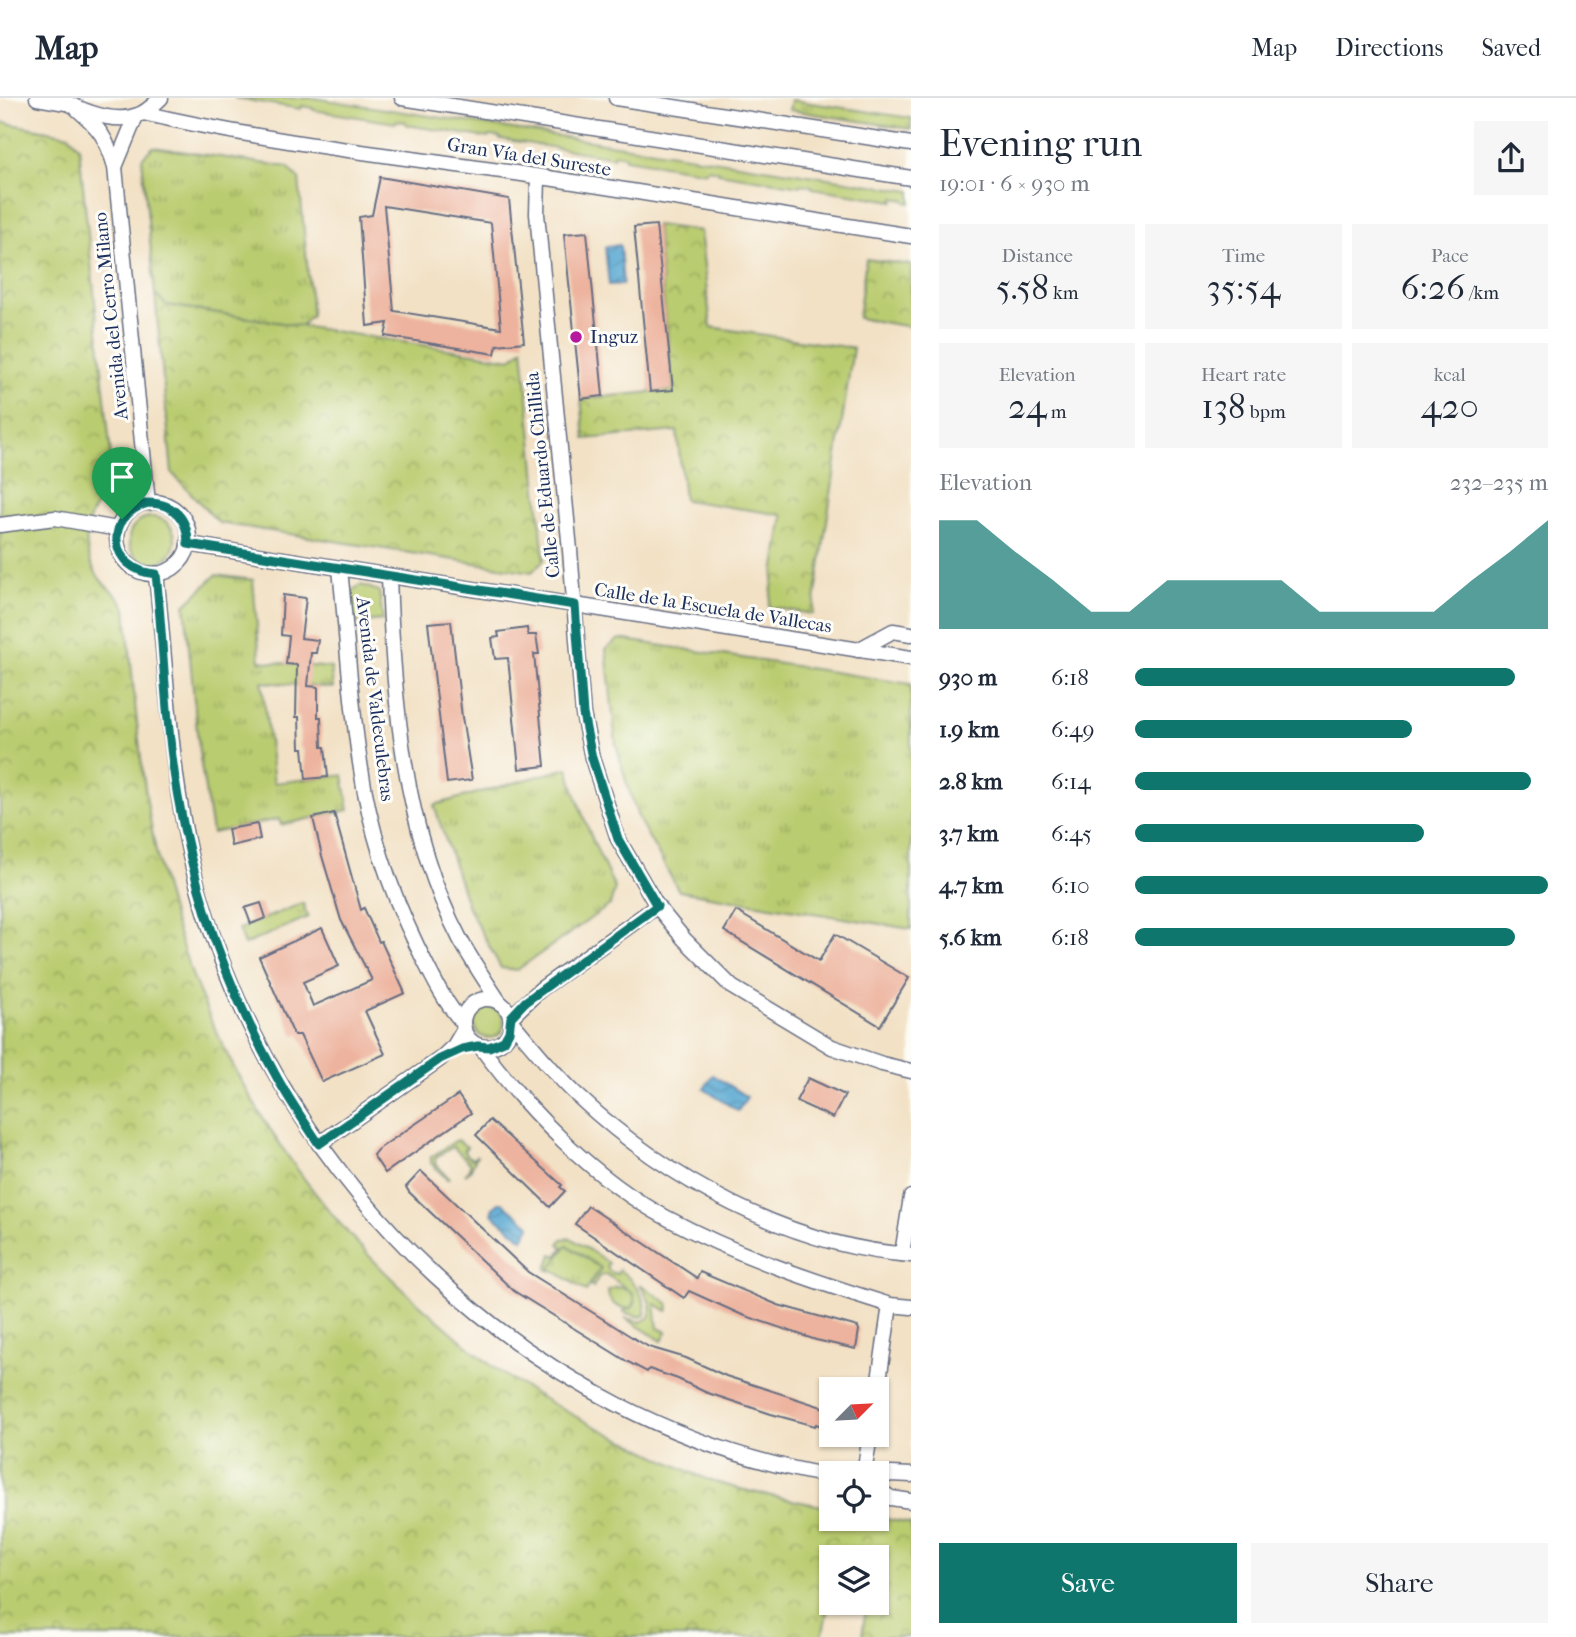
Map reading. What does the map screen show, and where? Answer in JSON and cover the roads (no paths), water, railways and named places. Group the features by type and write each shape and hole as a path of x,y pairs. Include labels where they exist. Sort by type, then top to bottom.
{"street":[{"path":"37,98 67,103"},
{"path":"139,115 161,98"},
{"name":"Gran Vía del Sureste","path":"402,98 911,178"},
{"path":"616,98 911,144"},
{"name":"Gran Vía del Sureste","path":"67,103 95,116 139,115 911,236"},
{"name":"Avenida del Cerro Milano","path":"67,103 98,125 116,167 148,503"},
{"name":"Avenida del Cerro Milano","path":"116,167 139,115"},
{"name":"Calle de Eduardo Chillida","path":"538,177 537,214 583,714 592,758 618,839 657,906 684,939 733,987 832,1047 911,1071"},
{"path":"148,503 169,506 178,513 185,522 188,544 177,565 156,574 145,574 125,562 117,541 118,529 129,511 148,503"},
{"path":"0,525 55,518 118,529"},
{"name":"Calle de la Escuela de Vallecas","path":"188,544 911,658"},
{"name":"Avenida de Valdeculebras","path":"340,569 361,769 378,845 413,938 463,1026"},
{"path":"156,574 177,795 200,896 236,994 274,1073 319,1144 367,1206 431,1273 513,1340 612,1401 675,1430 771,1462 819,1473"},
{"name":"Avenida de Valdeculebras","path":"389,576 392,641 409,791 441,897 460,939 501,1003"},
{"path":"858,650 893,631 911,634"},
{"path":"319,1144 440,1059 454,1046 465,1015 475,1003 487,999 501,1003 520,1000 541,989 657,906"},
{"path":"440,1059 462,1049 495,1046 504,1041 511,1019 541,989"},
{"path":"501,1003 511,1019 579,1097 646,1152 711,1194 787,1226 854,1248 906,1254 911,1197"},
{"path":"463,1026 469,1039 479,1046 526,1103 596,1170 665,1217 750,1258 890,1305 911,1307"},
{"path":"879,1377 890,1305"},
{"path":"889,1475 911,1475"},
{"path":"889,1497 911,1501"}],"water":[{"path":"620,245 623,284 609,285 605,247"},
{"path":"713,1075 747,1097 738,1111 704,1089"},
{"path":"503,1203 529,1224 523,1239 492,1214 492,1209"}],"place":[{"name":"Inguz","path":"576,337"}]}
